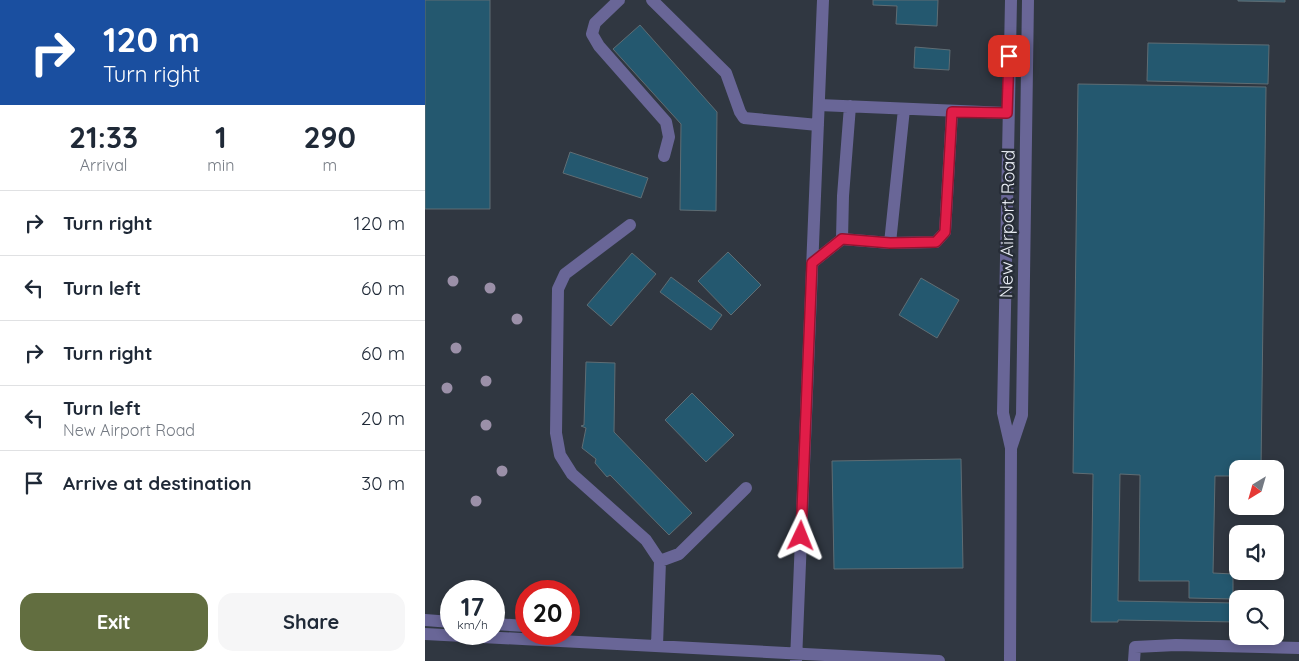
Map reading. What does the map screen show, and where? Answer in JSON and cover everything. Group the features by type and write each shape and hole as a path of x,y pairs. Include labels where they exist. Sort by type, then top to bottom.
{"lane":[{"path":"619,0 595,23 593,34 599,46 666,122 669,137 664,156"},
{"path":"652,0 727,73 740,112 744,118 818,125"},
{"path":"797,657 823,0"},
{"name":"New Airport Road","path":"1009,661 1011,448 1003,412 1007,113 1011,0"},
{"name":"New Airport Road","path":"1011,448 1022,415 1028,0"},
{"path":"819,105 1007,113"},
{"path":"842,239 843,196 850,106"},
{"path":"890,243 904,109"},
{"path":"812,263 842,239 890,243 936,242 945,232 952,112"},
{"path":"630,225 565,274 558,289 556,433 560,455 572,474 646,540 660,561 657,645"},
{"path":"660,561 679,554 746,488"},
{"path":"425,620 440,621"},
{"path":"425,634 515,636"},
{"path":"580,640 797,657 939,661"},
{"path":"1134,661 1135,647 1176,645 1299,648"}],"building":[{"path":"425,0 490,0 490,209 425,209"},
{"path":"873,0 938,0 937,26 896,24 897,6 873,5"},
{"path":"1285,0 1285,2 1238,1"},
{"path":"640,25 717,112 716,211 680,210 681,124 613,49"},
{"path":"1148,43 1269,45 1268,84 1147,81"},
{"path":"915,47 950,50 949,70 914,68"},
{"path":"1078,84 1266,87 1261,460 1229,460 1229,476 1215,476 1213,573 1229,574 1229,580 1233,580 1233,590 1229,590 1229,599 1189,598 1189,581 1139,581 1140,475 1120,474 1118,601 1229,603 1229,622 1118,620 1118,622 1091,622 1093,474 1073,473"},
{"path":"570,152 648,178 641,198 563,173"},
{"path":"728,252 761,285 731,315 698,281"},
{"path":"632,253 656,274 611,326 587,305"},
{"path":"671,277 722,315 711,330 660,292"},
{"path":"921,278 959,300 937,338 899,315"},
{"path":"586,362 615,363 614,432 692,513 669,535 610,475 607,477 595,463 596,459 582,448 586,428 581,426 584,425"},
{"path":"692,393 734,435 706,462 665,420"},
{"path":"961,459 963,568 834,569 832,461"}],"route":[{"path":"801,536 812,263 842,239 890,243 936,242 942,238 945,232 952,112 1007,113 1009,56"}]}
